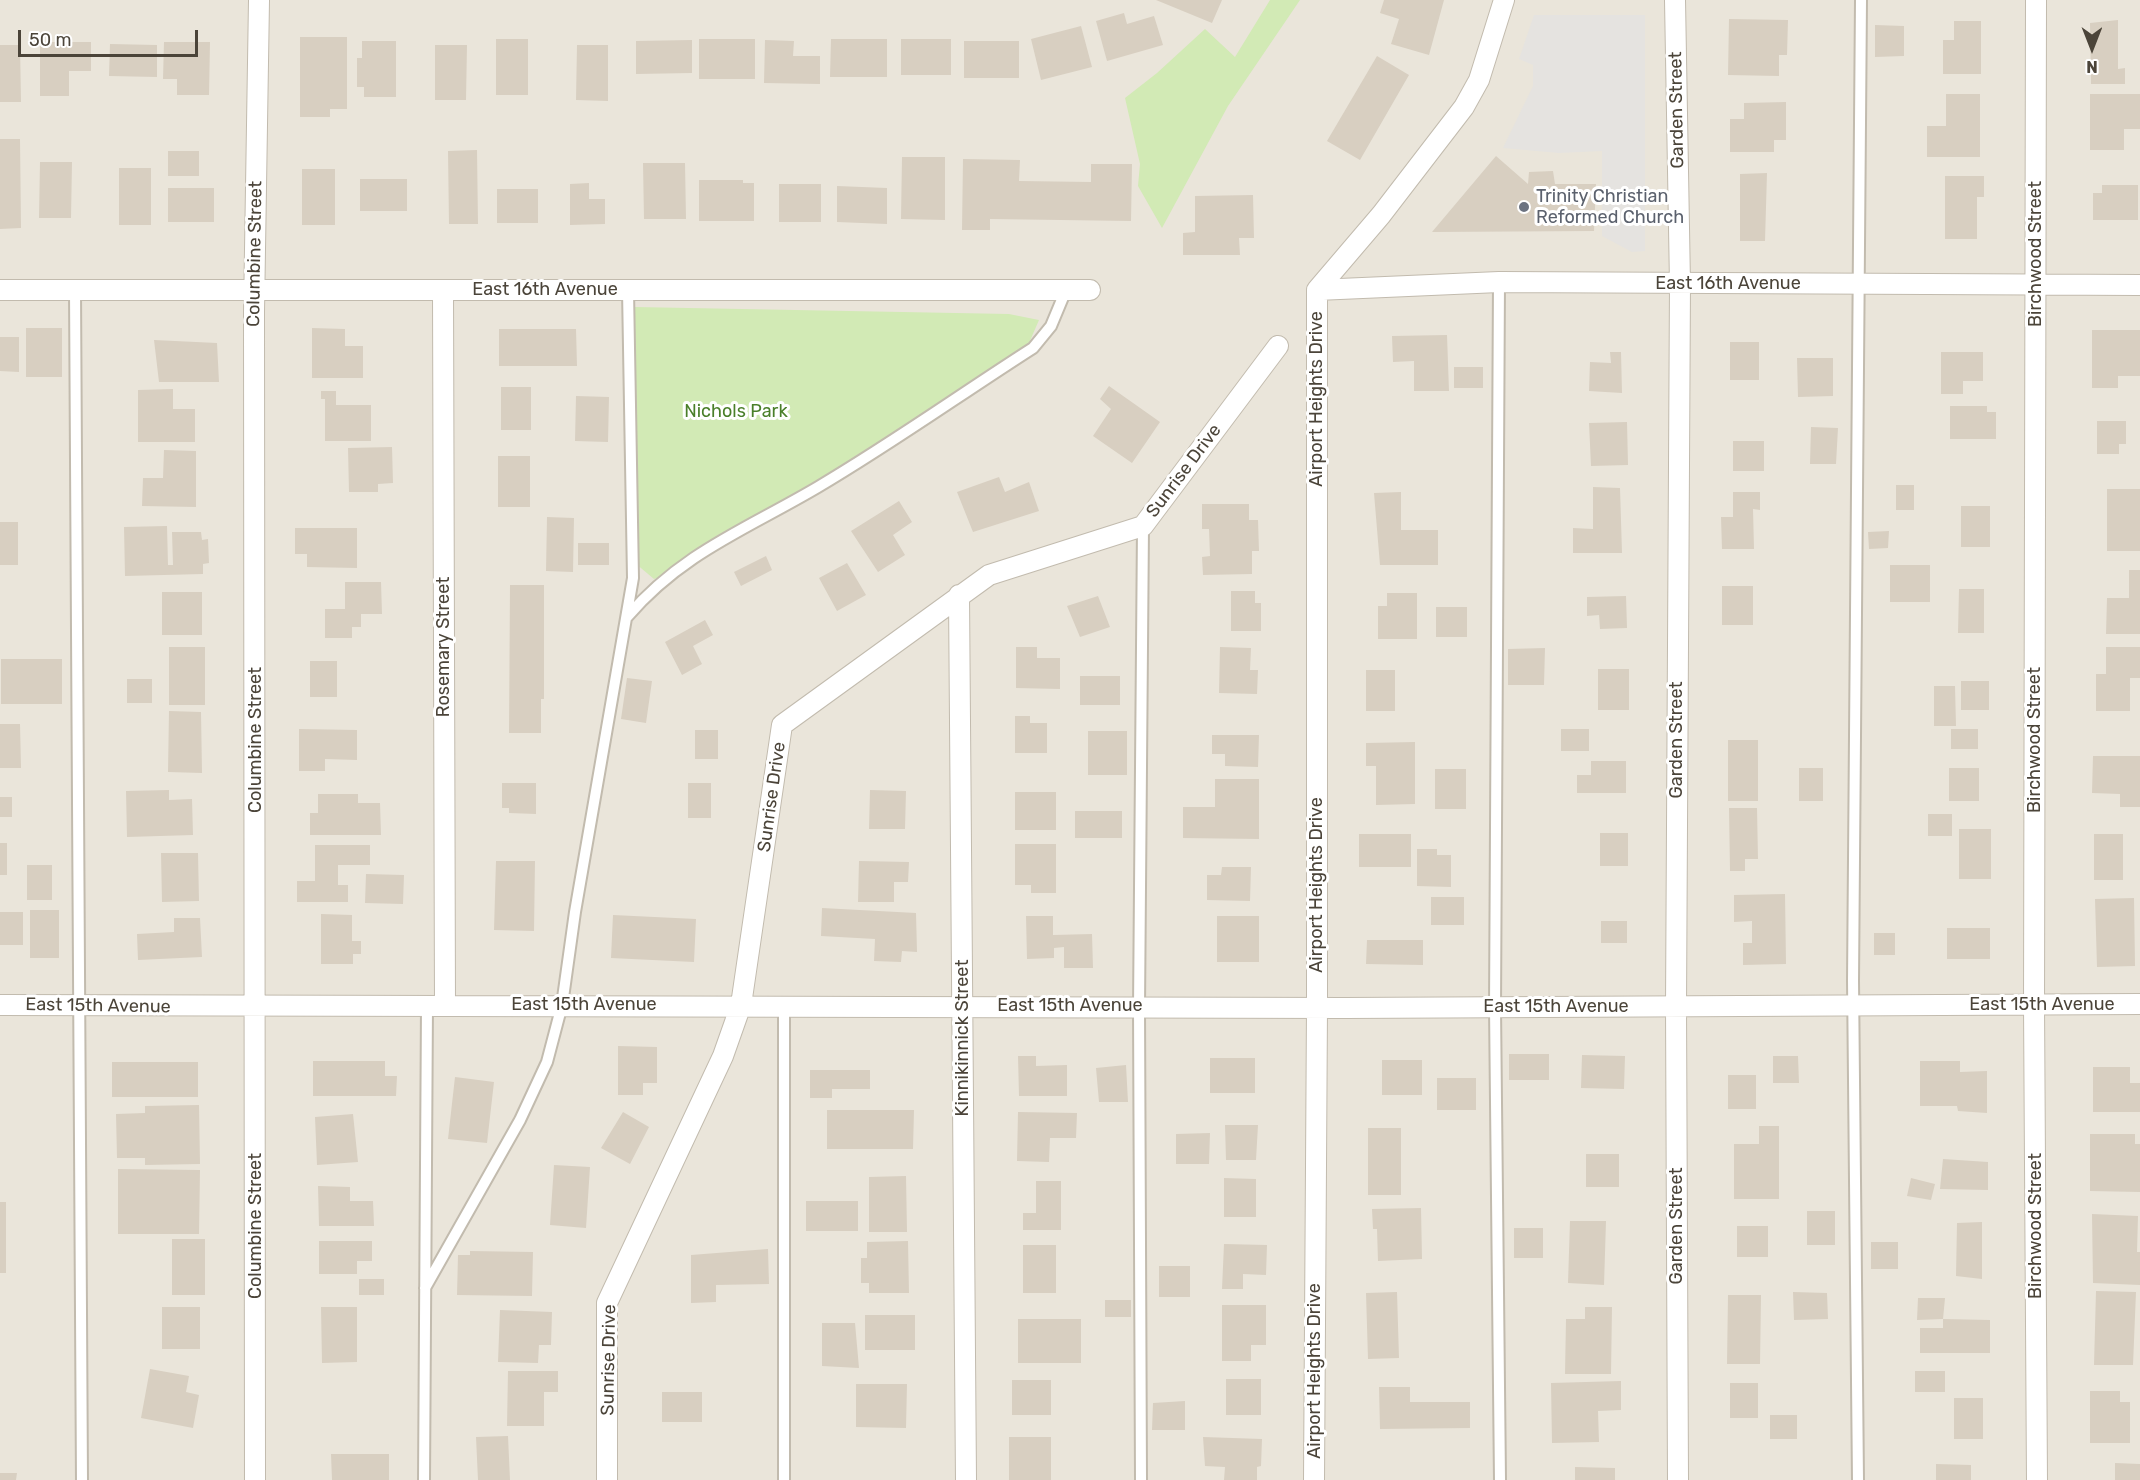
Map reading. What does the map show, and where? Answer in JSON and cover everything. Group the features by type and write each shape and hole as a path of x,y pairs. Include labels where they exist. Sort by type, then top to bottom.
{"street":[{"name":"Columbine Street","path":"255,1480 255,290 259,0"},
{"path":"1317,290 1381,215 1464,106 1479,80 1504,0"},
{"name":"Garden Street","path":"1675,0 1680,284 1676,1006 1678,1480"},
{"name":"Birchwood Street","path":"2036,0 2034,1005 2037,1480"},
{"name":"East 16th Avenue","path":"1317,290 1499,282 2140,285"},
{"name":"East 16th Avenue","path":"0,290 1089,290"},
{"name":"Rosemary Street","path":"436,1005 443,290"},
{"name":"Airport Heights Drive","path":"1314,1480 1317,1008 1317,290"},
{"name":"Sunrise Drive","path":"607,1480 607,1303 723,1056 741,1005 782,725 989,575 1143,526 1278,346"},
{"name":"Kinnikinnick Street","path":"959,595 966,1480"},
{"name":"East 15th Avenue","path":"0,1005 256,1008 436,1005 784,1005 1317,1008 2140,1004"}],"lane":[{"path":"1858,1480 1853,1006 1861,0"},
{"path":"1499,282 1495,1007 1500,1480"},
{"path":"75,290 82,1480"},
{"path":"425,1288 520,1120 547,1062 562,1005 574,912 633,578 628,290"},
{"path":"627,617 647,593 694,555 818,488 1033,348 1051,326 1066,290"},
{"path":"1141,1480 1139,1007 1143,526"},
{"path":"424,1480 425,1288 436,1005"},
{"path":"784,1005 784,1480"}],"shaded area":[{"path":"0,0 2140,0 2140,1480 0,1480"},
{"path":"1534,15 1645,15 1645,251 1632,252 1602,236 1602,151 1559,153 1503,148 1533,86 1533,65 1519,59"}],"green space":[{"path":"1270,0 1300,0 1228,106 1162,228 1138,186 1140,164 1125,98 1157,73 1205,29 1235,57"},
{"name":"Nichols Park","path":"635,307 1009,314 1039,320 1026,350 684,569 654,579 635,563 632,399"}],"building":[{"path":"1156,0 1222,0 1212,23"},
{"path":"1384,0 1444,0 1429,55 1391,44 1399,19 1380,13"},
{"path":"1124,13 1127,24 1154,16 1163,45 1107,61 1096,21"},
{"path":"1729,19 1788,20 1787,55 1779,55 1779,76 1728,75"},
{"path":"2118,20 2118,69 2125,68 2125,84 2091,84 2090,23"},
{"path":"1954,21 1981,21 1981,74 1943,74 1943,40 1954,40"},
{"path":"1875,25 1904,26 1904,56 1875,57"},
{"path":"1081,26 1092,67 1041,80 1031,39"},
{"path":"300,37 347,37 347,109 330,109 330,117 300,117"},
{"path":"496,39 528,39 528,95 496,95"},
{"path":"699,39 755,39 755,79 699,79"},
{"path":"831,39 887,39 887,77 830,77"},
{"path":"901,39 951,39 951,75 901,75"},
{"path":"692,40 692,73 636,74 636,41"},
{"path":"765,40 794,41 793,56 820,56 820,84 764,83"},
{"path":"362,41 396,41 396,97 364,97 364,87 357,87 357,58 362,58"},
{"path":"964,41 1019,41 1019,78 964,78"},
{"path":"40,42 91,42 91,71 69,71 69,96 40,96"},
{"path":"164,42 210,42 209,95 177,95 177,79 163,79"},
{"path":"110,44 157,45 157,77 109,76"},
{"path":"0,45 20,45 21,102 0,102"},
{"path":"435,45 467,45 466,100 435,100"},
{"path":"577,45 608,45 608,101 576,100"},
{"path":"1377,56 1409,75 1360,160 1327,141"},
{"path":"1946,94 1980,94 1980,157 1927,157 1927,126 1946,126"},
{"path":"2090,94 2140,94 2140,129 2124,129 2124,150 2090,150"},
{"path":"1786,102 1786,140 1774,140 1774,152 1730,152 1730,119 1744,119 1744,103"},
{"path":"0,139 20,139 21,228 0,229"},
{"path":"477,150 478,224 449,224 448,151"},
{"path":"168,151 199,151 199,176 168,176"},
{"name":"Trinity Christian Reformed Church","path":"1496,156 1528,184 1529,172 1553,171 1555,184 1596,184 1594,231 1432,232"},
{"path":"902,157 945,157 945,220 901,219"},
{"path":"963,159 1020,160 1019,181 1091,182 1091,164 1132,164 1131,221 990,219 990,230 962,230"},
{"path":"40,162 72,162 71,218 39,218"},
{"path":"643,163 685,163 686,219 644,219"},
{"path":"119,168 151,168 151,225 119,225"},
{"path":"302,169 335,169 335,225 302,225"},
{"path":"1767,173 1765,241 1740,241 1740,174"},
{"path":"1945,176 1984,176 1984,197 1977,197 1977,239 1945,239"},
{"path":"360,179 407,179 407,211 360,211"},
{"path":"699,180 743,180 743,183 754,183 754,221 699,221"},
{"path":"589,183 589,199 605,199 605,224 570,225 570,184"},
{"path":"779,184 821,184 821,222 779,222"},
{"path":"2102,185 2138,185 2138,220 2093,220 2093,193 2102,193"},
{"path":"837,186 887,188 887,224 837,222"},
{"path":"168,188 214,188 214,222 168,222"},
{"path":"497,189 538,189 538,223 497,223"},
{"path":"1253,195 1254,238 1239,238 1240,255 1183,255 1183,233 1195,232 1195,196"},
{"path":"26,328 62,328 62,377 26,377"},
{"path":"312,328 345,329 345,346 363,346 363,378 312,378"},
{"path":"499,329 576,329 577,366 499,366"},
{"path":"2092,330 2140,330 2140,376 2118,376 2118,388 2092,388"},
{"path":"1447,335 1449,391 1414,391 1414,361 1393,362 1392,336"},
{"path":"0,337 19,337 19,372 0,371"},
{"path":"154,340 217,343 219,382 159,382"},
{"path":"1730,342 1759,342 1759,380 1730,380"},
{"path":"1610,352 1621,352 1622,393 1589,391 1590,362 1611,363"},
{"path":"1941,352 1983,352 1983,381 1963,381 1963,394 1941,394"},
{"path":"1797,358 1833,358 1833,396 1798,397"},
{"path":"1454,367 1483,367 1483,388 1454,388"},
{"path":"1109,386 1160,422 1132,463 1093,436 1111,409 1100,399"},
{"path":"501,387 531,387 531,430 501,430"},
{"path":"173,389 173,409 195,409 195,442 138,442 138,390"},
{"path":"321,391 336,391 336,405 371,405 371,441 325,441 325,399 321,399"},
{"path":"576,396 609,397 608,442 575,441"},
{"path":"1950,406 1987,406 1987,412 1996,412 1996,439 1950,439"},
{"path":"2097,421 2126,421 2126,444 2119,444 2119,454 2097,454"},
{"path":"1627,422 1628,465 1591,466 1589,423"},
{"path":"1811,427 1838,428 1836,464 1810,464"},
{"path":"1733,441 1764,441 1764,471 1733,471"},
{"path":"392,447 393,483 378,484 378,492 349,492 348,448"},
{"path":"164,450 196,451 196,507 142,506 143,478 163,478"},
{"path":"498,456 530,456 530,507 498,507"},
{"path":"999,477 1005,492 1029,482 1039,511 973,532 957,492"},
{"path":"1896,485 1914,485 1914,510 1896,510"},
{"path":"1593,487 1620,488 1622,553 1573,553 1573,528 1593,529"},
{"path":"2107,489 2140,489 2140,551 2107,551"},
{"path":"1401,492 1401,530 1438,530 1438,565 1380,565 1374,493"},
{"path":"1733,492 1760,492 1760,510 1753,509 1754,549 1722,549 1721,517 1733,517"},
{"path":"899,501 912,522 893,535 905,555 878,572 851,531"},
{"path":"1202,504 1249,504 1249,520 1258,520 1259,551 1252,551 1252,574 1203,575 1202,557 1210,556 1209,529 1202,529"},
{"path":"1961,506 1990,506 1990,547 1961,547"},
{"path":"547,517 574,518 573,572 546,571"},
{"path":"0,522 18,522 18,565 0,565"},
{"path":"167,526 168,565 173,565 172,532 201,532 202,540 208,539 209,563 203,564 203,574 125,576 124,527"},
{"path":"295,528 357,528 357,568 307,567 307,554 295,554"},
{"path":"1889,531 1888,548 1869,549 1868,532"},
{"path":"578,543 609,543 609,565 578,565"},
{"path":"766,556 772,570 741,586 734,572"},
{"path":"847,563 866,595 837,611 819,578"},
{"path":"1890,565 1930,565 1930,602 1890,602"},
{"path":"2129,570 2140,570 2140,634 2106,634 2107,598 2129,598"},
{"path":"345,582 381,582 382,614 361,614 361,627 352,627 352,638 325,638 325,609 345,609"},
{"path":"510,585 544,585 544,699 541,699 541,733 509,733"},
{"path":"1722,586 1753,586 1753,625 1722,625"},
{"path":"1959,589 1984,589 1984,633 1958,633"},
{"path":"1231,591 1255,591 1255,603 1261,603 1261,631 1231,631"},
{"path":"162,592 202,592 202,635 162,635"},
{"path":"1387,593 1417,593 1417,639 1378,639 1378,606 1387,606"},
{"path":"1098,596 1110,627 1080,637 1067,606"},
{"path":"1626,596 1627,628 1600,629 1599,615 1587,616 1587,597"},
{"path":"1436,607 1467,607 1467,637 1436,637"},
{"path":"705,620 713,635 693,646 702,664 682,675 665,642"},
{"path":"169,647 205,647 205,705 169,705"},
{"path":"1016,647 1037,647 1037,658 1060,658 1060,689 1016,688"},
{"path":"1220,647 1251,648 1250,670 1258,670 1257,694 1219,693"},
{"path":"2106,647 2140,647 2140,678 2130,678 2130,711 2096,711 2096,674 2106,674"},
{"path":"1545,648 1544,685 1508,685 1508,649"},
{"path":"1,659 62,659 62,704 1,704"},
{"path":"310,661 337,661 337,697 310,697"},
{"path":"1598,669 1629,669 1629,710 1598,710"},
{"path":"1366,670 1395,670 1395,711 1366,711"},
{"path":"1080,676 1120,676 1120,705 1080,705"},
{"path":"627,678 652,681 646,723 621,719"},
{"path":"127,679 152,679 152,703 127,703"},
{"path":"1961,681 1989,681 1989,710 1961,710"},
{"path":"1934,686 1955,686 1956,726 1934,726"},
{"path":"169,711 201,712 202,773 168,772"},
{"path":"1015,716 1030,716 1030,723 1047,723 1047,753 1015,753"},
{"path":"0,724 20,724 21,768 0,768"},
{"path":"299,729 357,730 357,760 325,759 325,771 299,771"},
{"path":"1561,729 1589,729 1589,751 1561,751"},
{"path":"1951,729 1978,729 1978,749 1951,749"},
{"path":"695,730 718,730 718,759 695,759"},
{"path":"1088,731 1127,731 1127,775 1088,775"},
{"path":"1212,735 1259,735 1258,767 1225,766 1225,754 1212,754"},
{"path":"1728,740 1758,740 1758,801 1728,801"},
{"path":"1415,742 1415,804 1376,805 1376,766 1366,766 1366,743"},
{"path":"2093,756 2140,756 2140,807 2120,807 2120,794 2092,793"},
{"path":"1591,761 1626,761 1626,793 1577,793 1577,775 1591,775"},
{"path":"1799,768 1823,768 1823,801 1799,801"},
{"path":"1949,768 1979,768 1979,801 1949,801"},
{"path":"1435,769 1466,769 1466,809 1435,809"},
{"path":"1215,779 1259,779 1259,839 1183,838 1183,807 1215,807"},
{"path":"502,783 536,783 536,814 509,813 509,808 502,808"},
{"path":"688,783 711,783 711,818 688,818"},
{"path":"169,790 169,800 192,799 193,835 127,837 126,791"},
{"path":"870,790 906,791 905,829 869,829"},
{"path":"1015,792 1056,792 1056,830 1015,830"},
{"path":"318,794 358,794 358,803 380,803 381,835 310,835 310,813 318,813"},
{"path":"0,797 12,797 12,817 0,817"},
{"path":"1729,808 1757,808 1758,859 1745,859 1745,871 1730,871"},
{"path":"1075,811 1122,811 1122,838 1075,838"},
{"path":"1928,814 1952,814 1952,836 1928,836"},
{"path":"1959,829 1991,829 1991,879 1959,879"},
{"path":"1600,833 1628,833 1628,866 1600,866"},
{"path":"1359,834 1411,834 1411,867 1359,867"},
{"path":"2094,834 2123,834 2123,880 2094,880"},
{"path":"0,843 7,843 7,875 0,875"},
{"path":"1015,844 1056,844 1056,893 1031,893 1031,885 1015,885"},
{"path":"315,845 370,845 370,865 338,865 338,885 348,885 348,902 297,902 297,881 315,881"},
{"path":"1417,849 1437,849 1437,855 1451,855 1451,887 1417,886"},
{"path":"161,853 198,853 199,901 162,902"},
{"path":"496,861 535,861 534,931 494,930"},
{"path":"859,861 909,862 908,882 894,882 894,902 858,902"},
{"path":"27,865 52,865 52,900 27,900"},
{"path":"1222,867 1251,867 1250,901 1207,900 1207,875 1221,875"},
{"path":"366,874 404,875 403,904 365,903"},
{"path":"1785,894 1786,964 1743,965 1743,943 1752,943 1752,921 1734,922 1734,895"},
{"path":"1431,897 1464,897 1464,925 1431,925"},
{"path":"2134,898 2135,966 2097,967 2095,899"},
{"path":"822,908 916,913 917,952 902,951 901,962 874,961 875,939 821,936"},
{"path":"30,910 59,910 59,958 30,958"},
{"path":"0,912 23,912 23,945 0,945"},
{"path":"321,914 352,915 352,941 361,941 361,954 353,954 353,964 321,964"},
{"path":"613,915 696,919 694,962 611,958"},
{"path":"1026,916 1053,916 1053,935 1092,934 1093,968 1064,968 1064,947 1054,948 1054,958 1027,959"},
{"path":"1217,916 1259,916 1259,962 1217,962"},
{"path":"174,918 200,918 202,957 138,960 137,934 174,932"},
{"path":"1601,921 1627,921 1627,943 1601,943"},
{"path":"1947,928 1990,928 1990,959 1947,959"},
{"path":"1874,933 1895,933 1895,955 1874,955"},
{"path":"1367,940 1423,940 1423,965 1366,964"},
{"path":"618,1046 657,1047 657,1083 643,1083 643,1095 618,1095"},
{"path":"1509,1054 1549,1054 1549,1080 1509,1080"},
{"path":"1582,1055 1625,1056 1624,1089 1581,1088"},
{"path":"1018,1056 1036,1056 1036,1066 1067,1065 1067,1096 1019,1096"},
{"path":"1773,1056 1798,1056 1799,1083 1773,1083"},
{"path":"1210,1058 1255,1058 1255,1093 1210,1093"},
{"path":"1382,1060 1422,1060 1422,1095 1382,1095"},
{"path":"313,1061 385,1061 385,1076 397,1076 396,1096 313,1096"},
{"path":"1920,1061 1960,1061 1960,1072 1987,1071 1987,1113 1958,1111 1957,1106 1920,1106"},
{"path":"112,1062 198,1062 198,1097 112,1097"},
{"path":"1126,1065 1128,1102 1099,1102 1096,1068"},
{"path":"2093,1067 2130,1067 2130,1083 2140,1083 2140,1112 2093,1112"},
{"path":"810,1070 870,1070 870,1089 832,1089 832,1098 810,1098"},
{"path":"1728,1075 1756,1075 1756,1109 1728,1109"},
{"path":"455,1077 494,1082 487,1143 448,1139"},
{"path":"1437,1078 1476,1078 1476,1110 1437,1110"},
{"path":"199,1105 200,1164 145,1165 145,1158 117,1158 116,1114 145,1113 145,1106"},
{"path":"827,1110 914,1110 913,1149 827,1149"},
{"path":"623,1112 649,1127 630,1164 601,1148"},
{"path":"1018,1112 1077,1113 1076,1138 1050,1138 1049,1162 1017,1161"},
{"path":"353,1114 358,1162 317,1165 315,1117"},
{"path":"1225,1125 1258,1125 1256,1160 1226,1160"},
{"path":"1759,1126 1779,1126 1779,1199 1734,1199 1734,1144 1759,1144"},
{"path":"1368,1128 1401,1128 1401,1195 1368,1195"},
{"path":"1210,1133 1209,1164 1176,1164 1176,1134"},
{"path":"2090,1134 2135,1134 2135,1144 2140,1144 2140,1192 2090,1191"},
{"path":"1586,1154 1619,1154 1619,1187 1586,1187"},
{"path":"1943,1159 1988,1162 1988,1190 1940,1189"},
{"path":"554,1165 590,1167 586,1228 550,1225"},
{"path":"118,1169 200,1170 199,1234 118,1234"},
{"path":"906,1176 907,1232 869,1232 869,1177"},
{"path":"1224,1178 1256,1179 1256,1217 1224,1217"},
{"path":"1911,1178 1935,1184 1931,1200 1907,1196"},
{"path":"1036,1181 1061,1181 1061,1230 1023,1230 1023,1213 1036,1213"},
{"path":"318,1186 350,1187 350,1201 373,1201 374,1226 319,1226"},
{"path":"806,1201 858,1201 858,1231 806,1231"},
{"path":"0,1202 6,1202 6,1273 0,1273"},
{"path":"1421,1208 1422,1259 1378,1261 1377,1229 1373,1229 1372,1209"},
{"path":"1807,1211 1835,1211 1835,1245 1807,1245"},
{"path":"2092,1214 2138,1216 2137,1252 2140,1252 2140,1285 2093,1283"},
{"path":"1570,1221 1606,1221 1604,1285 1568,1283"},
{"path":"1982,1222 1982,1279 1956,1276 1957,1223"},
{"path":"1737,1226 1768,1226 1768,1257 1737,1257"},
{"path":"1514,1228 1543,1228 1543,1258 1514,1258"},
{"path":"172,1239 205,1239 205,1295 172,1295"},
{"path":"319,1241 372,1241 372,1261 357,1261 357,1274 319,1274"},
{"path":"908,1241 909,1293 869,1293 869,1283 861,1283 861,1258 867,1258 867,1242"},
{"path":"1871,1242 1898,1242 1898,1269 1871,1269"},
{"path":"1224,1244 1267,1245 1266,1275 1243,1274 1243,1289 1222,1289"},
{"path":"1023,1245 1056,1245 1056,1293 1023,1293"},
{"path":"768,1249 769,1284 716,1285 716,1302 691,1303 691,1255"},
{"path":"470,1251 533,1252 532,1296 457,1295 458,1255 470,1255"},
{"path":"1159,1266 1190,1266 1190,1297 1159,1297"},
{"path":"359,1279 384,1279 384,1295 359,1295"},
{"path":"2096,1291 2136,1292 2133,1365 2094,1365"},
{"path":"1397,1292 1399,1358 1368,1359 1366,1293"},
{"path":"1793,1292 1827,1293 1828,1319 1794,1320"},
{"path":"1728,1295 1761,1295 1760,1364 1727,1364"},
{"path":"1918,1298 1945,1298 1943,1319 1917,1320"},
{"path":"1105,1300 1131,1300 1131,1317 1105,1317"},
{"path":"1222,1305 1266,1305 1266,1345 1251,1345 1251,1361 1222,1361"},
{"path":"162,1307 200,1307 200,1349 162,1349"},
{"path":"321,1307 357,1307 357,1362 322,1363"},
{"path":"1585,1307 1612,1307 1611,1374 1565,1374 1566,1319 1585,1319"},
{"path":"500,1310 552,1312 551,1345 539,1345 538,1363 498,1362"},
{"path":"865,1315 915,1315 915,1350 865,1350"},
{"path":"1018,1319 1081,1319 1081,1363 1018,1363"},
{"path":"1943,1319 1990,1320 1990,1353 1920,1353 1920,1328 1943,1328"},
{"path":"822,1323 855,1323 859,1368 822,1366"},
{"path":"150,1369 189,1376 186,1392 199,1395 193,1428 141,1418"},
{"path":"508,1371 558,1371 558,1392 544,1392 544,1426 507,1426"},
{"path":"1915,1371 1945,1371 1945,1392 1915,1392"},
{"path":"1226,1379 1261,1379 1261,1415 1226,1415"},
{"path":"1012,1380 1051,1380 1051,1415 1012,1415"},
{"path":"1621,1381 1621,1410 1598,1411 1599,1442 1552,1443 1551,1383"},
{"path":"1730,1383 1758,1383 1758,1418 1730,1418"},
{"path":"856,1384 907,1384 906,1428 856,1427"},
{"path":"1379,1387 1410,1387 1410,1402 1470,1402 1470,1428 1380,1429"},
{"path":"2090,1391 2120,1391 2120,1402 2130,1402 2130,1443 2090,1443"},
{"path":"662,1392 702,1392 702,1422 662,1422"},
{"path":"1954,1398 1983,1398 1983,1439 1954,1439"},
{"path":"1185,1401 1185,1430 1152,1430 1153,1403"},
{"path":"1770,1415 1797,1415 1797,1439 1770,1439"},
{"path":"508,1436 510,1480 478,1480 476,1437"},
{"path":"1009,1437 1051,1437 1051,1480 1009,1480"},
{"path":"1203,1437 1262,1439 1261,1466 1257,1467 1257,1480 1224,1480 1225,1467 1205,1466"},
{"path":"331,1454 389,1454 389,1480 332,1480"},
{"path":"2115,1463 2140,1464 2140,1480 2115,1480"},
{"path":"1936,1464 1971,1465 1971,1480 1936,1480"},
{"path":"1575,1467 1615,1468 1615,1480 1575,1480"},
{"path":"0,1473 17,1473 16,1480 0,1480"}],"place":[{"name":"Trinity Christian Reformed Church","path":"1524,207"}]}
